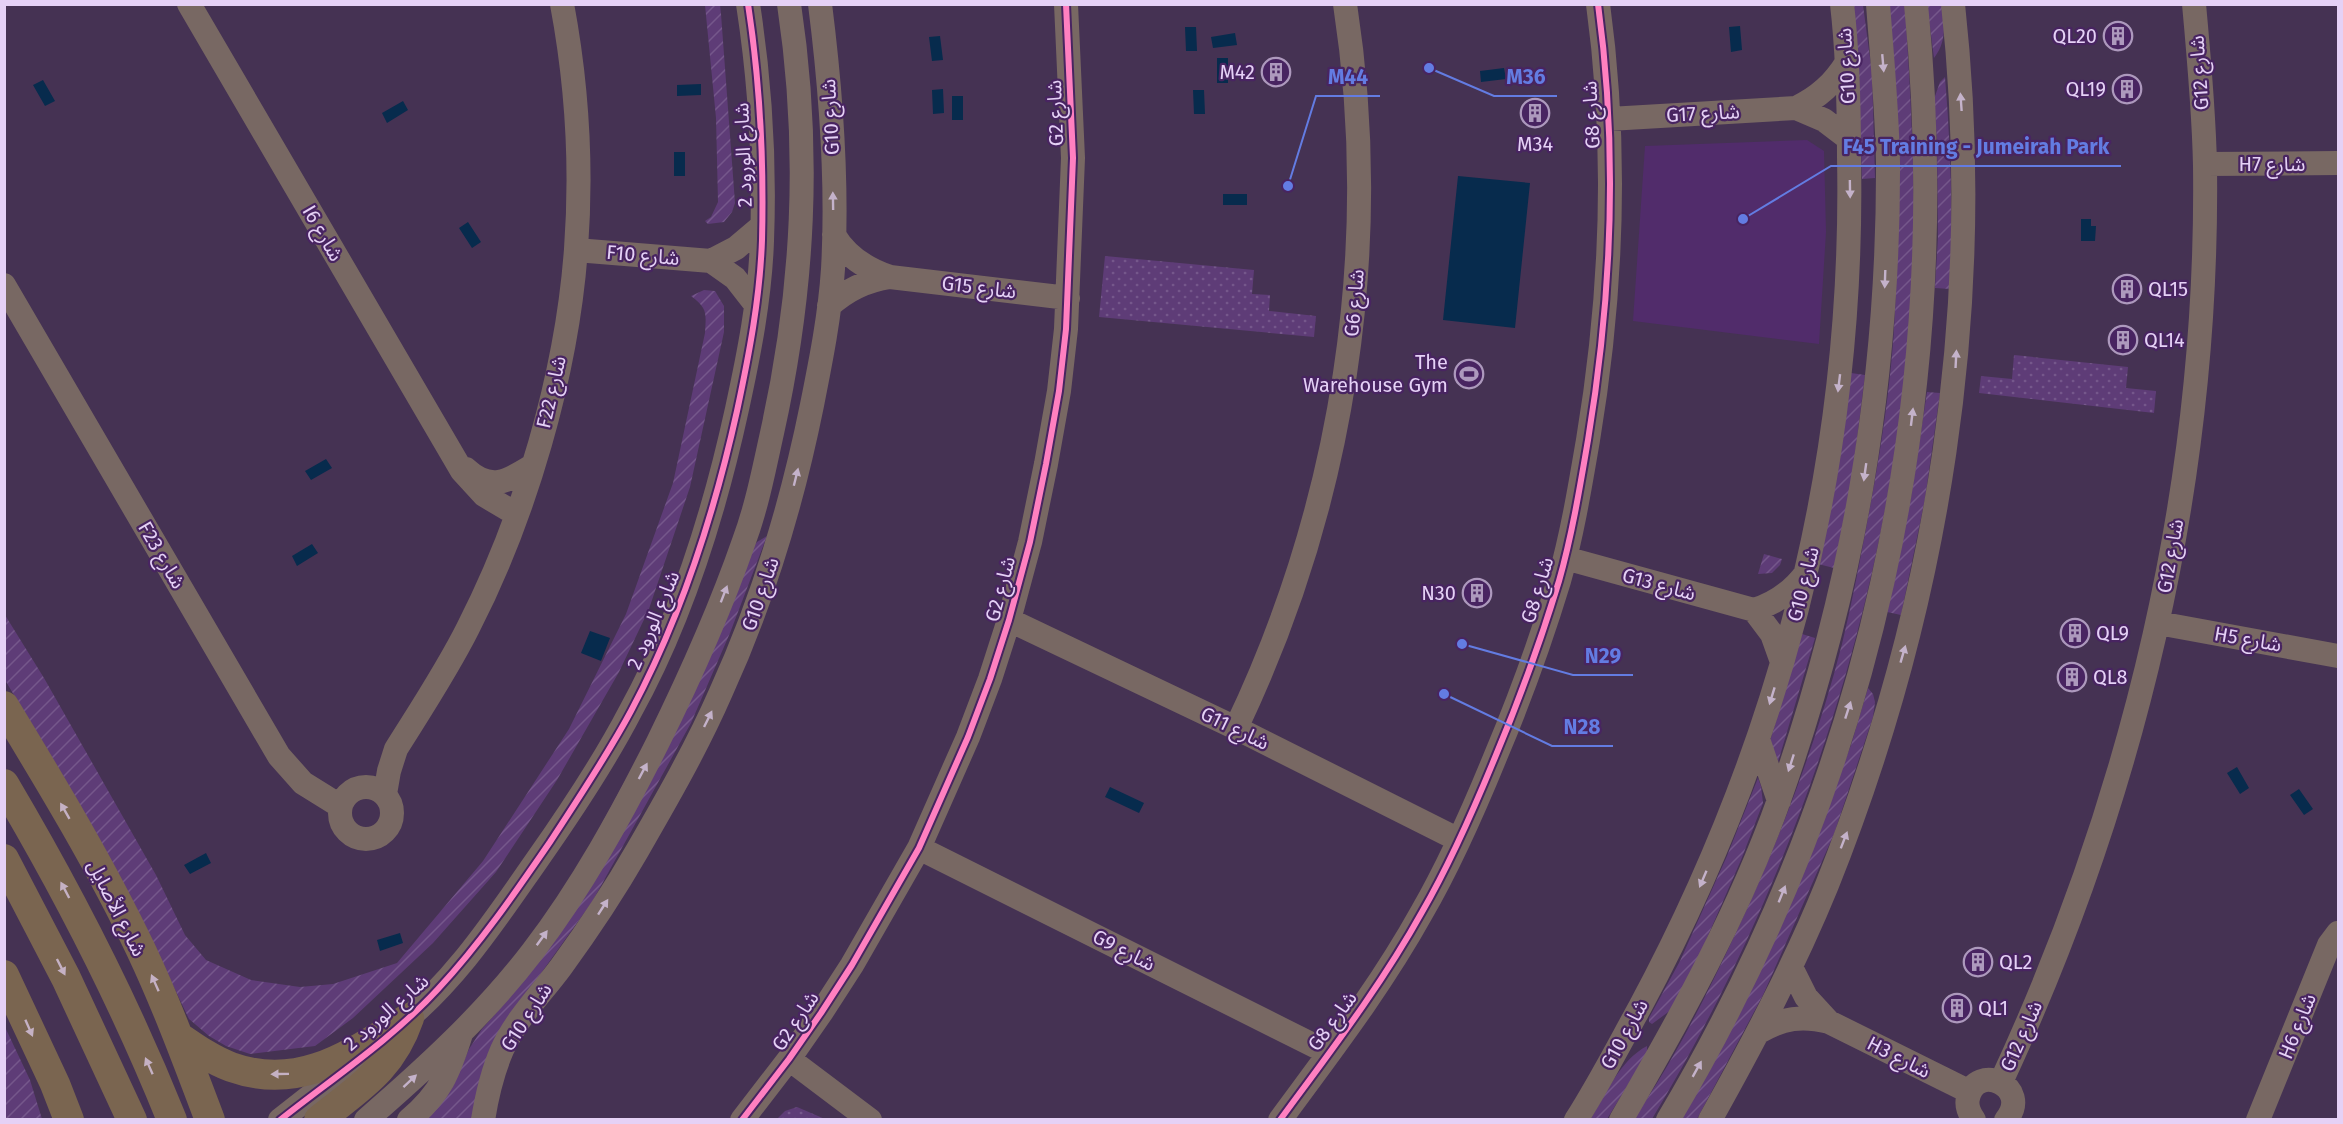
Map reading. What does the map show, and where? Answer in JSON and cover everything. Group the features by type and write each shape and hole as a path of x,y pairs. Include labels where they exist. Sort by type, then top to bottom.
{"main road":[{"name":"شارع الأصايل","path":"4,706 104,880 140,950 179,1037 210,1119"},
{"name":"شارع الأصايل","path":"4,784 45,852 105,970 172,1119"},
{"path":"4,860 66,978 132,1119"},
{"path":"4,975 69,1119"},
{"path":"179,1037 207,1055 230,1066 253,1073 276,1075 322,1068 349,1055 409,1018"},
{"path":"319,1119 383,1067 396,1049 409,1018"},
{"path":"55,1084 57,1119"}],"street":[{"name":"I6 شارع","path":"189,4 458,461 476,488 516,514"},
{"name":"F22 شارع","path":"396,749 359,787 347,794 340,806 344,828 356,837 371,839 384,832 392,819 391,805 385,794 396,749 468,628 502,553 532,466 560,359 576,250 578,200 575,112 562,4"},
{"name":"شارع الورود 2","path":"280,1119 409,1018 464,961 542,852 603,759 631,712 656,661 698,555 715,501 741,390 756,305 762,226 761,136 748,4"},
{"path":"366,1119 407,1084 462,1031 533,951 564,908 645,768 681,695 716,617 746,538 783,383 801,244 803,187 801,133 798,80 789,4"},
{"name":"G10 شارع","path":"483,1119 490,1083 503,1048 523,1016 603,906 631,862 692,753 747,631 770,568 789,504 820,365 829,306 834,235 831,107 820,4"},
{"name":"G2 شارع","path":"743,1119 789,1059 852,965 919,848 968,737 1009,620 1030,542 1052,433 1063,360 1068,298 1073,158 1066,4"},
{"name":"G6 شارع","path":"1236,728 1278,631 1306,550 1344,390 1354,312 1359,234 1356,110 1345,4"},
{"name":"G8 شارع","path":"1280,1119 1382,981 1423,912 1460,840 1510,723 1565,558 1586,455 1602,336 1610,210 1609,119 1598,4"},
{"name":"G10 شارع","path":"1576,1119 1662,967 1730,817 1758,739 1808,571 1834,429 1843,352 1850,220 1847,62 1842,4"},
{"name":"G10 شارع","path":"1621,1119 1672,1032 1732,912 1779,801 1832,630 1855,532 1868,450 1878,363 1887,224 1886,97 1878,4"},
{"path":"1668,1119 1719,1031 1774,913 1833,756 1868,640 1886,568 1900,496 1918,362 1925,245 1922,90 1916,4"},
{"path":"1710,1119 1759,1032 1791,967 1858,803 1910,631 1929,550 1944,467 1954,384 1964,209 1962,122 1953,4"},
{"name":"G12 شارع","path":"2001,1082 2070,920 2102,827 2131,732 2158,623 2181,499 2193,406 2204,245 2205,164 2194,4"},
{"path":"1922,90 1956,36"},
{"name":"G17 شارع","path":"1796,108 1820,94 1840,74 1847,62"},
{"name":"G17 شارع","path":"1609,119 1796,108 1824,120 1849,139"},
{"name":"H7 شارع","path":"2205,164 2338,163"},
{"path":"1848,261 1887,224"},
{"path":"756,305 735,278 711,261 736,248 762,226"},
{"name":"G15 شارع","path":"834,235 852,258 877,273 890,277 1068,298"},
{"name":"F10 شارع","path":"576,250 711,261"},
{"name":"G15 شارع","path":"829,306 863,283 890,277"},
{"name":"F23 شارع","path":"4,285 279,756 303,783 340,806"},
{"name":"I6 شارع","path":"458,461 476,478 495,483 514,477 532,466"},
{"path":"746,538 789,504"},
{"name":"G13 شارع","path":"1565,558 1754,610"},
{"path":"1782,662 1772,634 1754,610 1770,605 1783,597 1808,571"},
{"name":"G11 شارع","path":"1009,620 1236,728 1460,840"},
{"name":"H5 شارع","path":"2158,623 2338,656"},
{"path":"1868,640 1885,719"},
{"path":"1758,739 1779,801"},
{"path":"359,787 373,787 385,794"},
{"name":"G9 شارع","path":"919,848 1329,1053"},
{"name":"H6 شارع","path":"2258,1119 2329,945 2338,933"},
{"name":"H3 شارع","path":"1791,967 1806,997 1829,1022"},
{"name":"H3 شارع","path":"1759,1032 1775,1022 1792,1017 1811,1017 1829,1022 1970,1092"},
{"path":"409,1119 439,1090 450,1067 462,1031"},
{"path":"1623,1039 1672,1032"},
{"path":"789,1059 870,1119"},
{"path":"1974,1119 1967,1108 1967,1101 1970,1092 1978,1083 1985,1080 2001,1082 2009,1090 2015,1117"}],"shaded area":[{"path":"705,5 720,5 735,203 732,212 724,222 708,224 705,221 711,217 718,202 716,118"},
{"path":"1850,5 1863,5 1872,73 1875,178 1862,179 1858,74"},
{"path":"1888,5 1905,5 1913,154 1915,267 1905,380 1889,491 1865,601 1835,710 1799,816 1756,920 1707,1021 1652,1119 1633,1120 1674,1055 1698,1010 1765,869 1808,758 1846,629 1879,459 1893,340 1896,211"},
{"path":"1927,5 1943,5 1943,39 1934,58"},
{"path":"1945,77 1951,183 1950,289 1935,288 1938,237 1934,99 1940,82"},
{"path":"1807,140 1824,151 1826,232 1819,344 1633,321 1645,146"},
{"path":"1105,256 1254,270 1252,294 1270,295 1269,311 1316,316 1314,337 1099,317"},
{"path":"704,290 715,291 724,306 724,332 690,487 649,609 619,672 557,780 496,872 433,943 353,1018 315,1046 250,1054 226,1046 209,1036 189,1019 145,927 86,816 5,680 5,615 44,678 156,875 185,935 206,960 251,980 300,987 333,984 397,963 483,861 569,729 626,614 673,483 705,333 705,312 691,296"},
{"path":"2014,355 2128,367 2126,388 2156,391 2154,413 1979,393 1981,376 2012,379"},
{"path":"1851,373 1865,375 1852,479 1834,568 1818,564"},
{"path":"1927,392 1940,393 1925,499 1901,615 1887,612 1911,497"},
{"path":"767,536 730,633 691,723 592,902 501,1029 474,1119 424,1120 457,1077 469,1049 482,1029 503,1005 751,550 757,542"},
{"path":"1764,554 1782,559 1780,565 1772,573 1758,574"},
{"path":"1802,634 1815,638 1778,762 1770,741"},
{"path":"1868,688 1875,702 1873,717 1834,834 1763,995 1697,1119 1681,1120 1747,998 1809,853 1851,745"},
{"path":"1758,778 1763,803 1741,860 1693,970 1671,1010 1652,1024 1649,1018 1680,961 1727,856"},
{"path":"4,1025 30,1080 42,1119 5,1119"},
{"path":"1647,1046 1647,1054 1607,1119 1590,1120 1621,1069 1637,1052"},
{"path":"797,1107 825,1119 777,1119 785,1111"}],"water":[{"path":"1740,26 1742,50 1731,52 1729,27"},
{"path":"1185,27 1196,27 1197,51 1186,51"},
{"path":"1235,33 1237,45 1213,48 1211,37"},
{"path":"940,36 943,60 932,61 929,37"},
{"path":"1217,58 1228,58 1228,83 1217,83"},
{"path":"1504,68 1506,79 1481,82 1480,71"},
{"path":"43,80 55,101 45,106 33,85"},
{"path":"701,84 701,95 677,96 677,85"},
{"path":"943,89 944,113 933,114 932,90"},
{"path":"1193,90 1204,90 1205,114 1194,114"},
{"path":"952,96 963,96 963,120 952,120"},
{"path":"403,101 408,110 387,123 382,113"},
{"path":"674,152 685,152 685,176 674,176"},
{"path":"1458,176 1530,183 1515,328 1443,320"},
{"path":"1223,194 1247,194 1247,205 1223,205"},
{"path":"2081,219 2091,219 2091,226 2096,226 2095,241 2081,241"},
{"path":"468,222 481,242 472,248 459,228"},
{"path":"326,459 332,468 311,480 305,471"},
{"path":"312,544 318,553 297,566 292,556"},
{"path":"590,631 610,638 601,661 581,653"},
{"path":"2237,767 2249,788 2240,794 2227,773"},
{"path":"1110,787 1144,803 1139,813 1105,797"},
{"path":"2299,789 2313,809 2304,815 2290,795"},
{"path":"206,853 211,863 190,874 184,865"},
{"path":"400,933 403,943 380,951 377,940"}],"cycle path":[{"path":"280,1120 401,1025 438,989 497,918 550,842 612,744 631,711 665,639 694,565 718,489 750,348 756,305 762,240 762,152 756,63 748,4"},
{"path":"742,1120 821,1013 852,965 919,848 968,737 1009,620 1030,542 1046,464 1059,391 1066,329 1073,158 1066,4"},
{"path":"1280,1120 1372,992 1406,939 1443,874 1471,815 1513,712 1559,581 1572,529 1588,440 1607,277 1610,168 1608,113 1598,4"}],"place":[{"name":"QL20","path":"2118,36"},
{"name":"M36","path":"1429,68"},
{"name":"M42","path":"1276,72"},
{"name":"QL19","path":"2127,89"},
{"name":"M34","path":"1535,113"},
{"name":"M44","path":"1288,186"},
{"name":"F45 Training - Jumeirah Park","path":"1743,219"},
{"name":"QL15","path":"2127,289"},
{"name":"QL14","path":"2123,340"},
{"name":"The Warehouse Gym","path":"1469,374"},
{"name":"N30","path":"1477,593"},
{"name":"QL9","path":"2075,633"},
{"name":"N29","path":"1462,644"},
{"name":"QL8","path":"2072,677"},
{"name":"N28","path":"1444,694"},
{"name":"QL2","path":"1978,962"},
{"name":"QL1","path":"1957,1008"}]}
